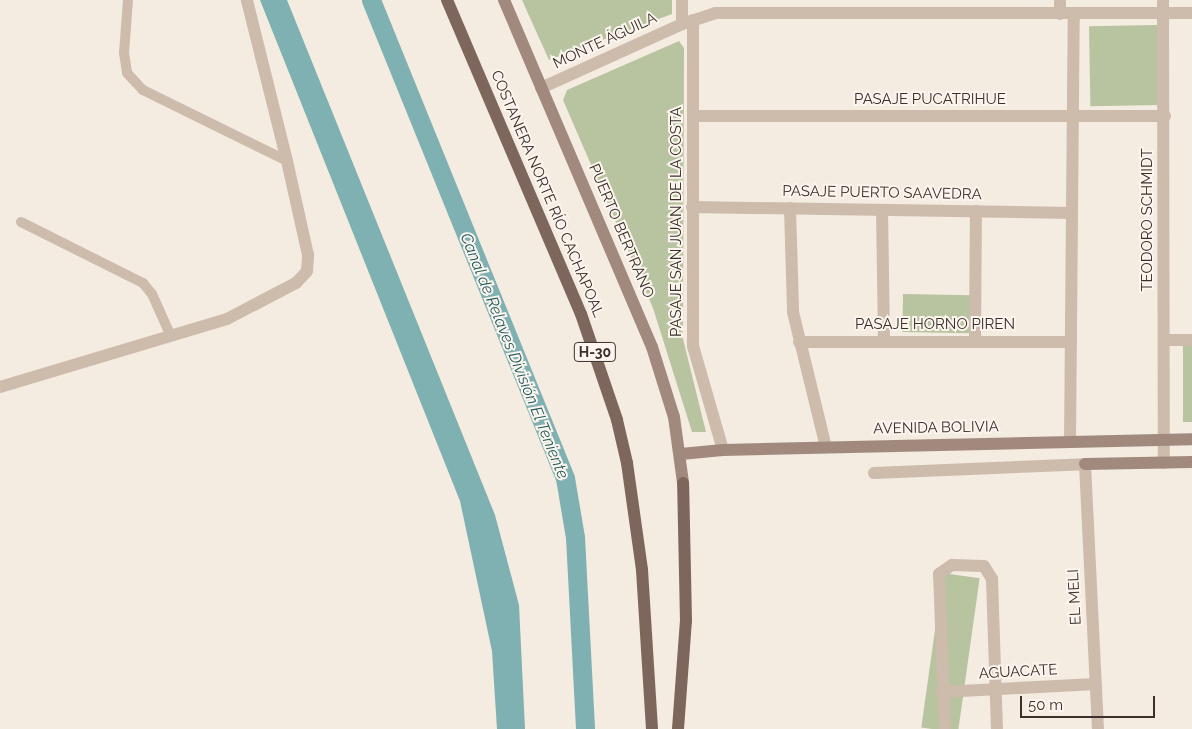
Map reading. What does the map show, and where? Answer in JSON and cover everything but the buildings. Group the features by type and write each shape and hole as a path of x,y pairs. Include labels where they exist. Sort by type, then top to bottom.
{"main road":[{"name":"COSTANERA NORTE RÍO CACHAPOAL","path":"447,0 581,314 617,420 642,570 652,729"},
{"path":"678,729 686,621 683,483"}],"street":[{"path":"0,387 170,334 227,319 296,283 307,271 308,255 247,0"},
{"name":"PUERTO BERTRANO","path":"504,0 645,328 668,392 681,454 683,483"},
{"name":"PASAJE SAN JUAN DE LA COSTA","path":"682,0 687,22 694,116 692,207 693,346 724,450"},
{"path":"1060,0 1060,14"},
{"name":"TEODORO SCHMIDT","path":"1163,0 1165,14 1164,463"},
{"name":"MONTE ÁGUILA","path":"541,88 687,22 727,12 1192,14"},
{"path":"1070,442 1074,14"},
{"name":"PASAJE PUCATRIHUE","path":"694,116 1165,116"},
{"name":"PASAJE PUERTO SAAVEDRA","path":"692,207 1072,213"},
{"path":"790,208 793,312 826,447"},
{"path":"882,210 884,340"},
{"path":"975,342 976,212"},
{"name":"PASAJE HORNO PIREN","path":"799,342 884,340 1071,342"},
{"path":"1164,340 1192,340"},
{"name":"AVENIDA BOLIVIA","path":"681,454 724,450 826,447 1192,439"},
{"path":"874,473 1086,464 1192,462"},
{"name":"EL MELI","path":"1086,464 1098,729"},
{"path":"945,729 942,692 939,574 952,565 984,566 990,572 997,729"},
{"name":"AGUACATE","path":"942,692 1096,684"}],"lane":[{"path":"128,0 124,53 127,73 143,90 287,161"},
{"path":"21,222 143,283 152,294 170,334"}],"green space":[{"path":"522,0 672,0 672,14 549,60"},
{"path":"1157,25 1158,105 1090,106 1089,26"},
{"path":"679,41 684,48 683,339 706,432 692,432 653,308 563,100 567,90"},
{"path":"903,294 973,295 972,333 902,332"},
{"path":"1183,344 1192,344 1192,422 1183,422"},
{"path":"943,573 980,578 958,729 921,727"}],"water":[{"path":"260,0 287,0 495,515 519,605 525,729 497,729 492,651 460,501"}],"waterway":[{"name":"Canal de Relaves División El Teniente","path":"371,0 565,478 575,537 585,729"}]}
